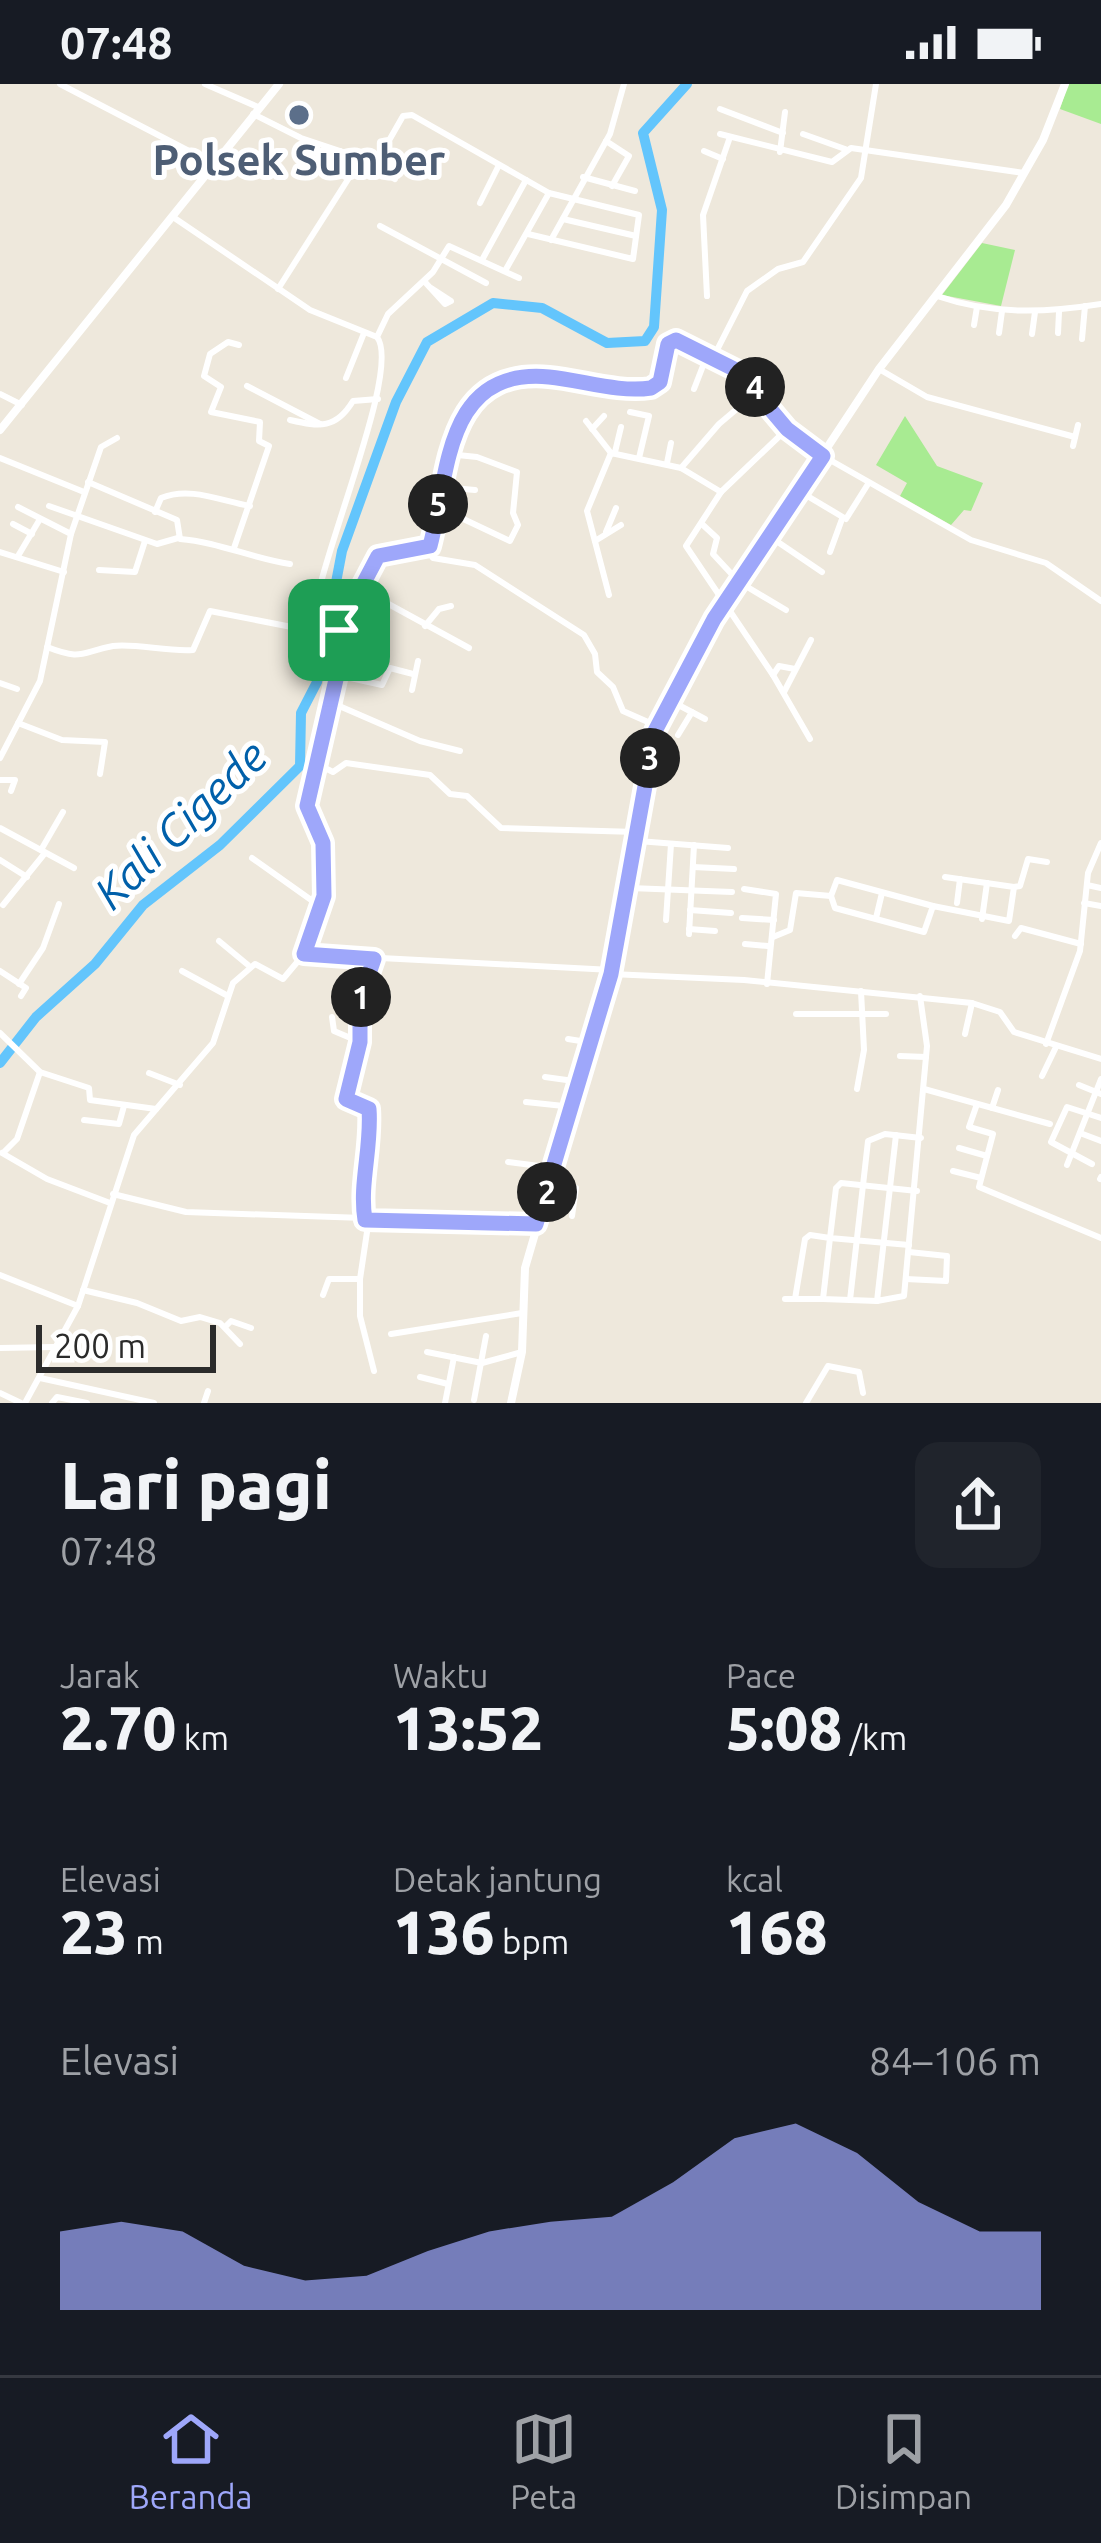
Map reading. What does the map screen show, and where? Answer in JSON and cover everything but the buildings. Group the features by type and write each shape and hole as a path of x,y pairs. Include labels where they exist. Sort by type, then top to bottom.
{"street":[{"path":"60,84 214,164"},
{"path":"205,84 394,179"},
{"path":"0,430 279,84"},
{"path":"551,240 606,141 624,84"},
{"path":"694,389 747,291 778,269 806,260 861,178 876,84"},
{"path":"511,1403 522,1352 523,1278 611,972 657,726 724,604 879,369 1024,173 1065,84"},
{"path":"720,109 783,133"},
{"path":"780,152 785,112"},
{"path":"361,160 374,161 405,115 549,193 638,214 633,259 528,234"},
{"path":"720,134 832,162 845,149"},
{"path":"803,134 867,153 1024,173"},
{"path":"707,296 703,215 730,137"},
{"path":"606,141 629,156 612,186"},
{"path":"386,148 404,159"},
{"path":"704,151 723,159"},
{"path":"278,289 361,160"},
{"path":"479,202 498,166"},
{"path":"583,177 634,191"},
{"path":"482,260 526,180"},
{"path":"506,271 549,193"},
{"path":"173,218 310,310 377,337"},
{"path":"563,219 637,236"},
{"path":"380,226 486,283"},
{"path":"316,626 334,525 378,399 384,356 377,337 388,314 452,246 519,278"},
{"path":"424,281 431,288"},
{"path":"937,296 1002,311 1059,312 1101,304"},
{"path":"1082,339 1085,306"},
{"path":"974,325 977,307"},
{"path":"999,333 1002,311"},
{"path":"1032,334 1035,312"},
{"path":"1058,333 1059,312"},
{"path":"346,378 364,333"},
{"path":"427,550 448,454 462,415 474,400 514,380 544,376 643,389 660,382 671,340 711,355 758,391 787,429 868,484 982,546 1046,563 1101,601"},
{"path":"235,548 268,447 259,441 260,423 212,412 221,387 204,376 215,350 228,342 239,345"},
{"path":"879,369 927,397 1074,441 1078,425"},
{"path":"247,386 324,425"},
{"path":"681,468 719,424 758,391"},
{"path":"0,394 22,405"},
{"path":"290,420 324,425 341,420 353,401 378,399"},
{"path":"631,412 649,416 638,459"},
{"path":"592,429 604,416"},
{"path":"586,421 613,452 681,468 721,492"},
{"path":"609,595 587,508 621,428"},
{"path":"787,429 721,492 686,546 810,739"},
{"path":"0,758 37,689 84,492 101,447 118,438"},
{"path":"667,465 671,443"},
{"path":"436,518 457,516 510,541 518,525 513,513 517,472 477,457 448,454"},
{"path":"0,458 84,492"},
{"path":"88,482 177,520 178,538"},
{"path":"799,490 842,519 850,519 868,484"},
{"path":"441,487 475,490"},
{"path":"155,512 161,498 172,494 201,494 250,506"},
{"path":"49,506 145,542 163,545 178,538 290,564"},
{"path":"18,507 71,534"},
{"path":"605,536 616,508"},
{"path":"18,556 40,519"},
{"path":"830,552 833,531 842,519"},
{"path":"13,524 32,533"},
{"path":"595,541 621,525"},
{"path":"703,525 716,536 713,554 739,582 786,610"},
{"path":"769,536 822,572"},
{"path":"99,570 133,574 145,542"},
{"path":"219,941 248,964 284,979 304,954 321,907 323,843 307,806 337,675 337,630 378,556 427,550"},
{"path":"427,550 433,558 486,571 584,635 595,654 596,672 614,687 623,711 657,726"},
{"path":"0,552 64,572"},
{"path":"361,589 470,648"},
{"path":"425,626 439,609 451,606"},
{"path":"47,647 80,658 115,646 160,652 193,650 210,611 307,630 316,626 337,630"},
{"path":"784,692 811,640"},
{"path":"412,691 418,661"},
{"path":"773,675 779,666 796,669"},
{"path":"337,675 382,686 390,668 413,674"},
{"path":"0,683 17,689"},
{"path":"669,700 705,719"},
{"path":"330,701 420,741 460,751"},
{"path":"678,735 692,712"},
{"path":"0,728 16,727 62,740 105,742 100,774"},
{"path":"317,764 333,772 346,763 424,773 450,794 467,796 501,829 728,848"},
{"path":"0,780 15,779 11,790"},
{"path":"3,905 27,877 63,812"},
{"path":"0,828 74,868"},
{"path":"1046,1044 1081,944 1087,885 1101,843"},
{"path":"666,920 671,844"},
{"path":"694,845 689,931 715,931"},
{"path":"252,858 321,907"},
{"path":"945,877 1021,886 1028,859 1047,862"},
{"path":"0,860 27,877"},
{"path":"693,867 734,869"},
{"path":"957,903 961,879"},
{"path":"933,906 924,932 835,908 831,896 837,880 1009,922 1014,887"},
{"path":"982,919 987,883"},
{"path":"1087,885 1101,888"},
{"path":"630,888 732,892"},
{"path":"744,890 775,892 767,984"},
{"path":"876,919 882,892"},
{"path":"773,937 790,930 796,893 831,896"},
{"path":"1084,903 1101,906"},
{"path":"20,984 43,948 59,904"},
{"path":"690,910 731,913"},
{"path":"742,918 774,920"},
{"path":"1016,937 1021,928 1081,944"},
{"path":"745,944 768,946"},
{"path":"304,954 920,996 1000,1012 1010,1030 1056,1047 1100,1059 1101,1047"},
{"path":"361,1196 367,1181 369,1109 346,1099 360,1042 360,999 374,959"},
{"path":"0,1393 23,1403 40,1378 78,1306 140,1127 217,1036 228,996 248,964"},
{"path":"0,971 26,989 21,996"},
{"path":"182,971 228,996"},
{"path":"857,1089 864,1050 861,991"},
{"path":"785,1299 902,1300 926,1057 920,996"},
{"path":"965,1034 972,1003"},
{"path":"796,1015 886,1015"},
{"path":"332,1017 334,1031 360,1042"},
{"path":"0,1034 40,1072 88,1088 92,1101 156,1109"},
{"path":"568,1040 593,1042"},
{"path":"1042,1076 1056,1047"},
{"path":"900,1056 926,1057"},
{"path":"40,1072 16,1139 1,1154 44,1178 180,1211 536,1224"},
{"path":"149,1073 180,1085"},
{"path":"545,1077 581,1082"},
{"path":"1067,1165 1101,1079"},
{"path":"1079,1085 1099,1093"},
{"path":"924,1089 1050,1124"},
{"path":"992,1108 997,1089"},
{"path":"526,1102 573,1107"},
{"path":"977,1104 969,1127 993,1134 979,1186 1101,1238"},
{"path":"120,1123 124,1106"},
{"path":"1092,1164 1051,1142 1067,1107 1101,1118"},
{"path":"84,1120 140,1127"},
{"path":"1080,1133 1101,1142"},
{"path":"850,1300 868,1141 896,1135 921,1138"},
{"path":"877,1300 896,1135"},
{"path":"959,1148 987,1156"},
{"path":"508,1162 555,1168"},
{"path":"358,1169 367,1254 360,1279 360,1316 374,1371"},
{"path":"953,1171 980,1178"},
{"path":"550,1183 576,1188 572,1216"},
{"path":"823,1299 838,1184 916,1191"},
{"path":"795,1299 805,1239 884,1244 947,1256 946,1281 906,1279"},
{"path":"8,1278 78,1306"},
{"path":"323,1294 329,1279 360,1279"},
{"path":"83,1290 137,1303 181,1321 200,1317 226,1325 240,1344"},
{"path":"391,1334 522,1313"},
{"path":"226,1325 231,1321 251,1328"},
{"path":"474,1400 486,1336"},
{"path":"0,1348 54,1347"},
{"path":"427,1352 482,1363 522,1352"},
{"path":"445,1403 454,1358"},
{"path":"806,1403 828,1366 859,1372 862,1393"},
{"path":"420,1377 448,1384"},
{"path":"40,1378 154,1403"},
{"path":"204,1403 208,1391"},
{"path":"52,1403 57,1397 87,1403"}],"green space":[{"path":"1068,84 1101,84 1101,124 1060,109"},
{"path":"982,243 1015,250 1001,306 942,295"},
{"path":"905,416 937,466 983,483 971,511 964,510 951,525 900,496 907,483 876,465"}],"waterway":[{"name":"Kali Cigede","path":"0,1063 36,1017 95,964 143,905 220,845 300,766 301,713 317,682 342,551 396,402 427,342 493,303 542,308 607,343 645,341 654,327 662,210 643,133 687,84"}],"place":[{"name":"Polsek Sumber","path":"299,115"}],"route":[{"path":"676,340 738,371 787,429 823,456 714,619 655,731 611,974 536,1224 365,1220 361,1196 367,1181 369,1109 346,1099 360,1042 360,999 374,959 304,954 324,896 323,843 312,827 307,806 337,675 339,630 378,556 430,546 448,454 462,415 474,400 514,380 544,376 651,388 660,382 668,344 676,340"}]}
